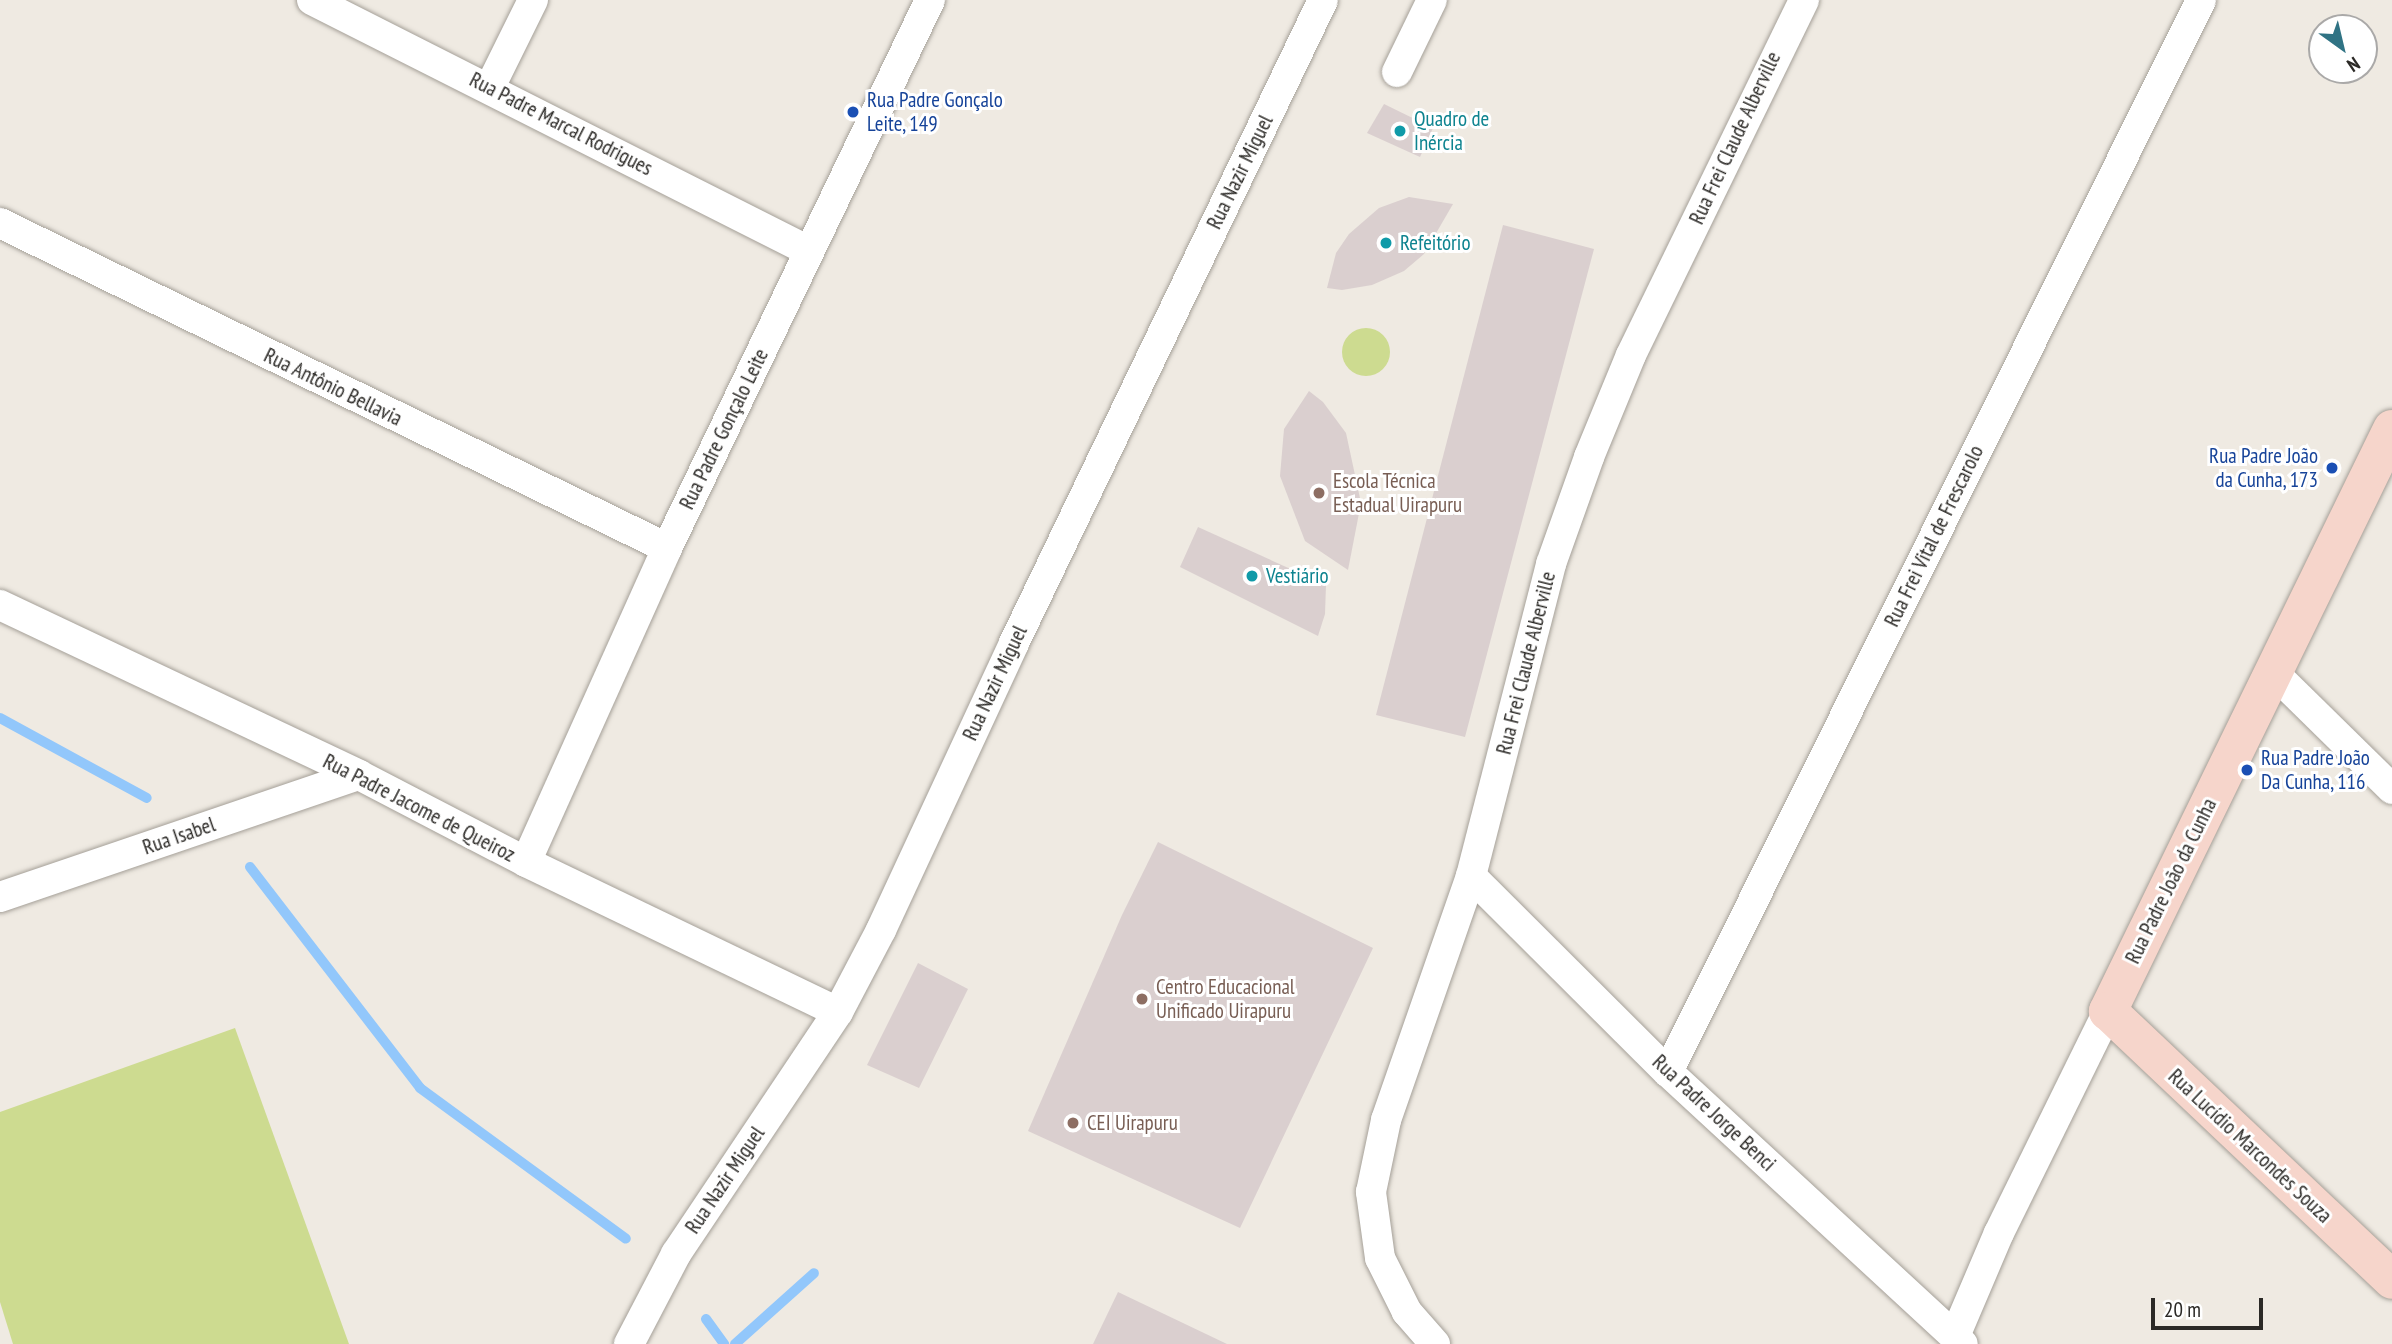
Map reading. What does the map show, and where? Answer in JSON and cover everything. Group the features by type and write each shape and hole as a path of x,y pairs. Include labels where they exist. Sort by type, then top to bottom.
{"street":[{"name":"Rua Padre Marcal Rodrigues","path":"312,0 489,87 809,251"},
{"path":"489,87 533,0"},
{"name":"Rua Padre Gonçalo Leite","path":"526,862 667,548 930,0"},
{"name":"Rua Nazir Miguel","path":"629,1344 676,1254 838,1012 881,930 1020,630 1323,0"},
{"path":"1397,72 1432,0"},
{"path":"1787,31 1788,0"},
{"name":"Rua Frei Claude Alberville","path":"1435,1344 1406,1312 1380,1258 1371,1192 1386,1119 1471,876 1551,564 1589,457 1631,355 1804,0"},
{"name":"Rua Frei Vital de Frescarolo","path":"1668,1072 2201,0"},
{"name":"Rua Antônio Bellavia","path":"0,223 667,548"},
{"name":"Rua Padre João da Cunha","path":"1959,1340 1999,1233 2392,429"},
{"name":"Rua Padre Jacome de Queiroz","path":"0,605 359,775 526,862 838,1012"},
{"path":"2273,673 2392,789"},
{"name":"Rua Isabel","path":"0,897 359,775"},
{"name":"Rua Padre Jorge Benci","path":"1471,876 1668,1072 1959,1340"},
{"name":"Rua Lucídio Marcondes Souza","path":"2108,1011 2392,1280"}],"green space":[{"path":"1366,328 1383,335 1390,352 1383,369 1366,376 1349,369 1342,352 1349,335"},
{"path":"235,1028 349,1344 13,1344 0,1302 0,1112"}],"building":[{"name":"Quadro de Inércia","path":"1384,104 1433,128 1420,157 1367,133"},
{"name":"Refeitório","path":"1409,197 1453,204 1424,254 1404,271 1372,285 1342,290 1327,288 1336,253 1349,234 1379,208"},
{"path":"1503,225 1594,249 1465,737 1376,715"},
{"path":"1309,391 1323,402 1346,433 1361,503 1348,570 1305,541 1280,476 1284,429"},
{"name":"Vestiário","path":"1198,527 1326,585 1325,614 1318,636 1180,567"},
{"path":"1158,842 1373,948 1240,1228 1028,1131 1122,915"},
{"path":"918,963 968,989 919,1088 867,1065"},
{"path":"1118,1292 1227,1344 1093,1344"}],"waterway":[{"path":"0,718 147,798"},
{"path":"250,867 420,1088 626,1239"},
{"path":"735,1344 814,1273"},
{"path":"706,1319 724,1344"}],"place":[{"name":"Rua Padre Gonçalo Leite, 149","path":"853,112"},
{"name":"Quadro de Inércia","path":"1400,131"},
{"name":"Refeitório","path":"1386,243"},
{"name":"Rua Padre João da Cunha, 173","path":"2332,468"},
{"name":"Escola Técnica Estadual Uirapuru","path":"1319,493"},
{"name":"Vestiário","path":"1252,576"},
{"name":"Rua Padre João Da Cunha, 116","path":"2247,770"},
{"name":"Centro Educacional Unificado Uirapuru","path":"1142,999"},
{"name":"CEI Uirapuru","path":"1073,1123"}]}
